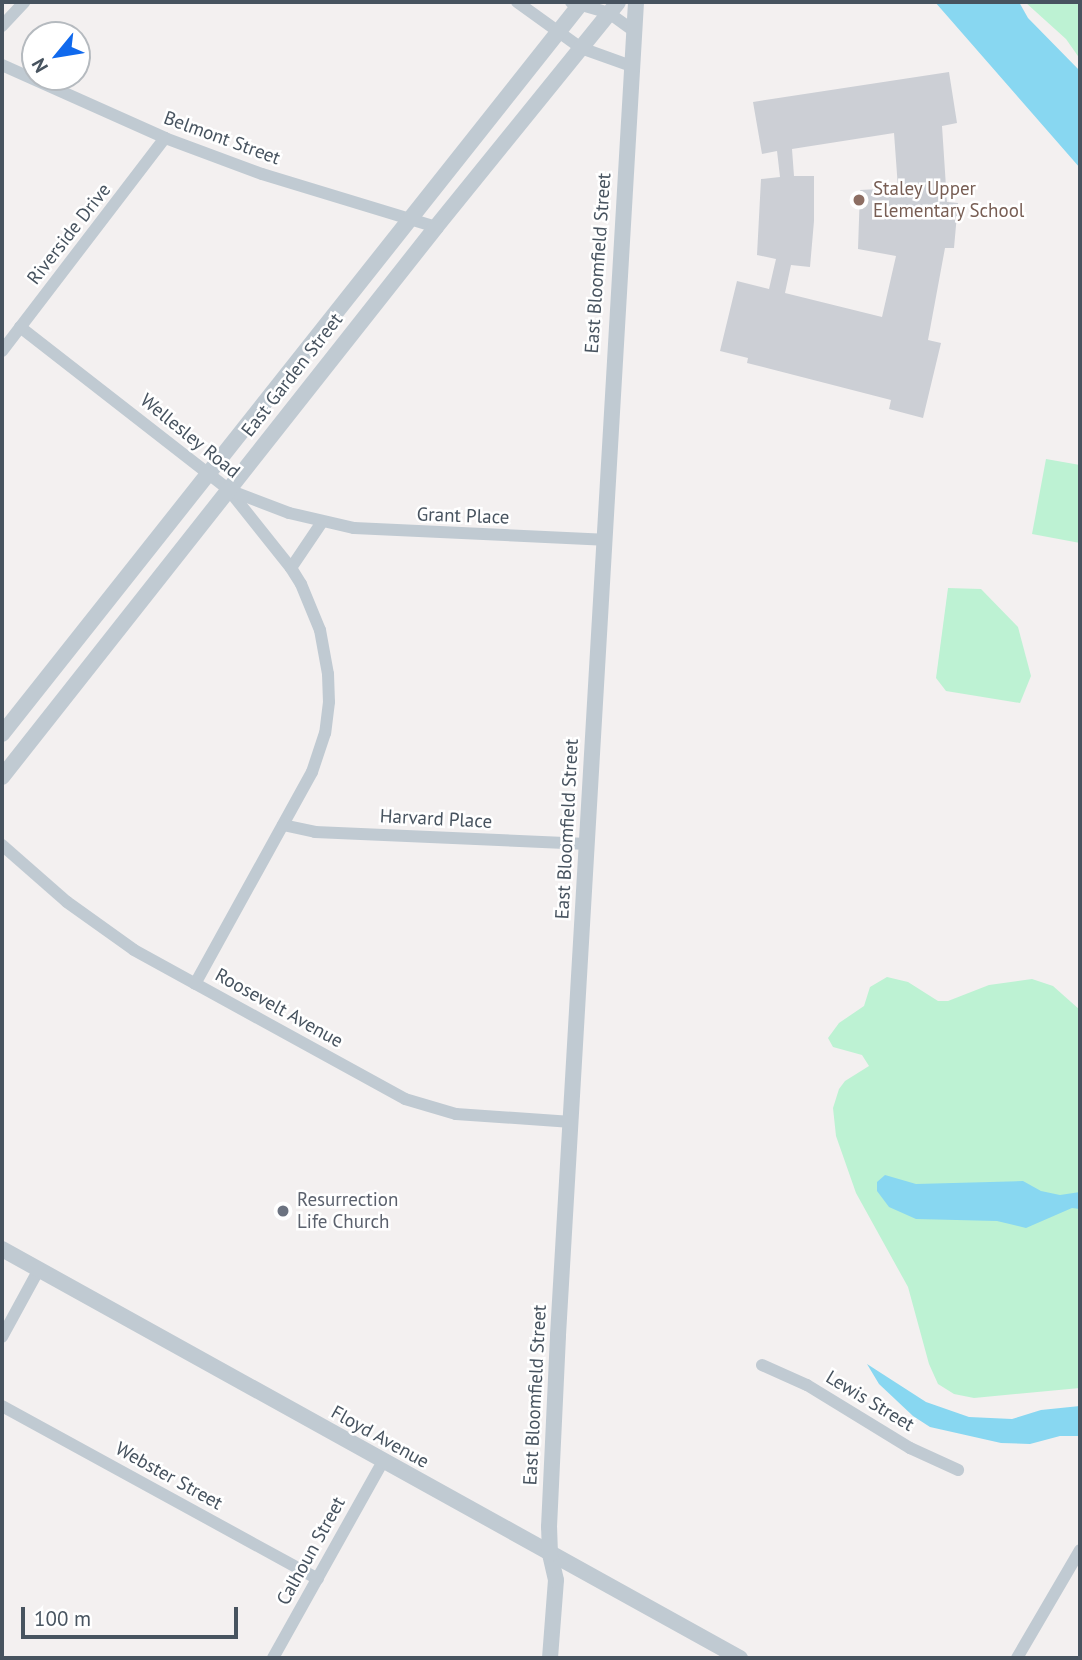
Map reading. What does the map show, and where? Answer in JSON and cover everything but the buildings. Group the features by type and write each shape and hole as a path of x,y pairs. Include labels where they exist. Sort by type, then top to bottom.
{"street":[{"path":"2,26 23,2"},
{"path":"517,2 581,48 631,66"},
{"path":"578,2 614,7 634,31"},
{"name":"East Garden Street","path":"2,734 559,33 578,2"},
{"name":"East Bloomfield Street","path":"550,1658 556,1580 550,1553 557,1348 636,2"},
{"name":"East Garden Street","path":"2,777 436,227 614,7"},
{"name":"Belmont Street","path":"2,65 165,138 262,174 436,227"},
{"name":"Riverside Drive","path":"2,351 165,138"},
{"name":"Wellesley Road","path":"20,327 228,489 291,568 301,584 320,630 328,674 329,702 325,733 312,772 194,984"},
{"name":"Grant Place","path":"228,489 322,522 394,532 604,540"},
{"path":"291,568 322,522"},
{"name":"Harvard Place","path":"283,825 315,832 588,844"},
{"name":"Roosevelt Avenue","path":"2,845 78,910 134,950 405,1099 430,1109 456,1114 572,1122"},
{"name":"Floyd Avenue","path":"2,1249 382,1463 740,1658"},
{"path":"2,1337 38,1270"},
{"name":"Lewis Street","path":"762,1365 807,1385 910,1448 958,1470"},
{"name":"Webster Street","path":"2,1406 318,1579"},
{"name":"Calhoun Street","path":"273,1658 382,1463"},
{"path":"1017,1658 1080,1544"}],"green space":[{"path":"1025,2 1080,2 1080,59 1066,39"},
{"path":"1046,459 1080,465 1080,543 1032,534"},
{"path":"948,588 981,589 1018,627 1031,676 1020,703 946,691 936,678"},
{"path":"887,977 908,982 938,1001 948,1001 989,985 1032,979 1053,986 1080,1010 1080,1388 974,1398 954,1394 938,1384 929,1364 908,1287 856,1193 836,1136 833,1108 839,1089 845,1081 869,1066 862,1055 833,1047 828,1038 839,1023 864,1006 870,987"}],"water":[{"path":"935,2 1019,2 1028,18 1080,71 1080,168"},
{"path":"885,1175 916,1184 1023,1181 1041,1191 1060,1195 1080,1192 1080,1209 1072,1208 1026,1228 997,1221 916,1219 889,1207 877,1191 877,1182"},
{"path":"867,1364 926,1402 969,1417 1012,1419 1041,1410 1080,1406 1080,1436 1060,1436 1030,1444 1001,1443 930,1427 913,1416 879,1384"}],"place":[{"name":"Staley Upper Elementary School","path":"859,200"},
{"name":"Resurrection Life Church","path":"283,1211"}]}
